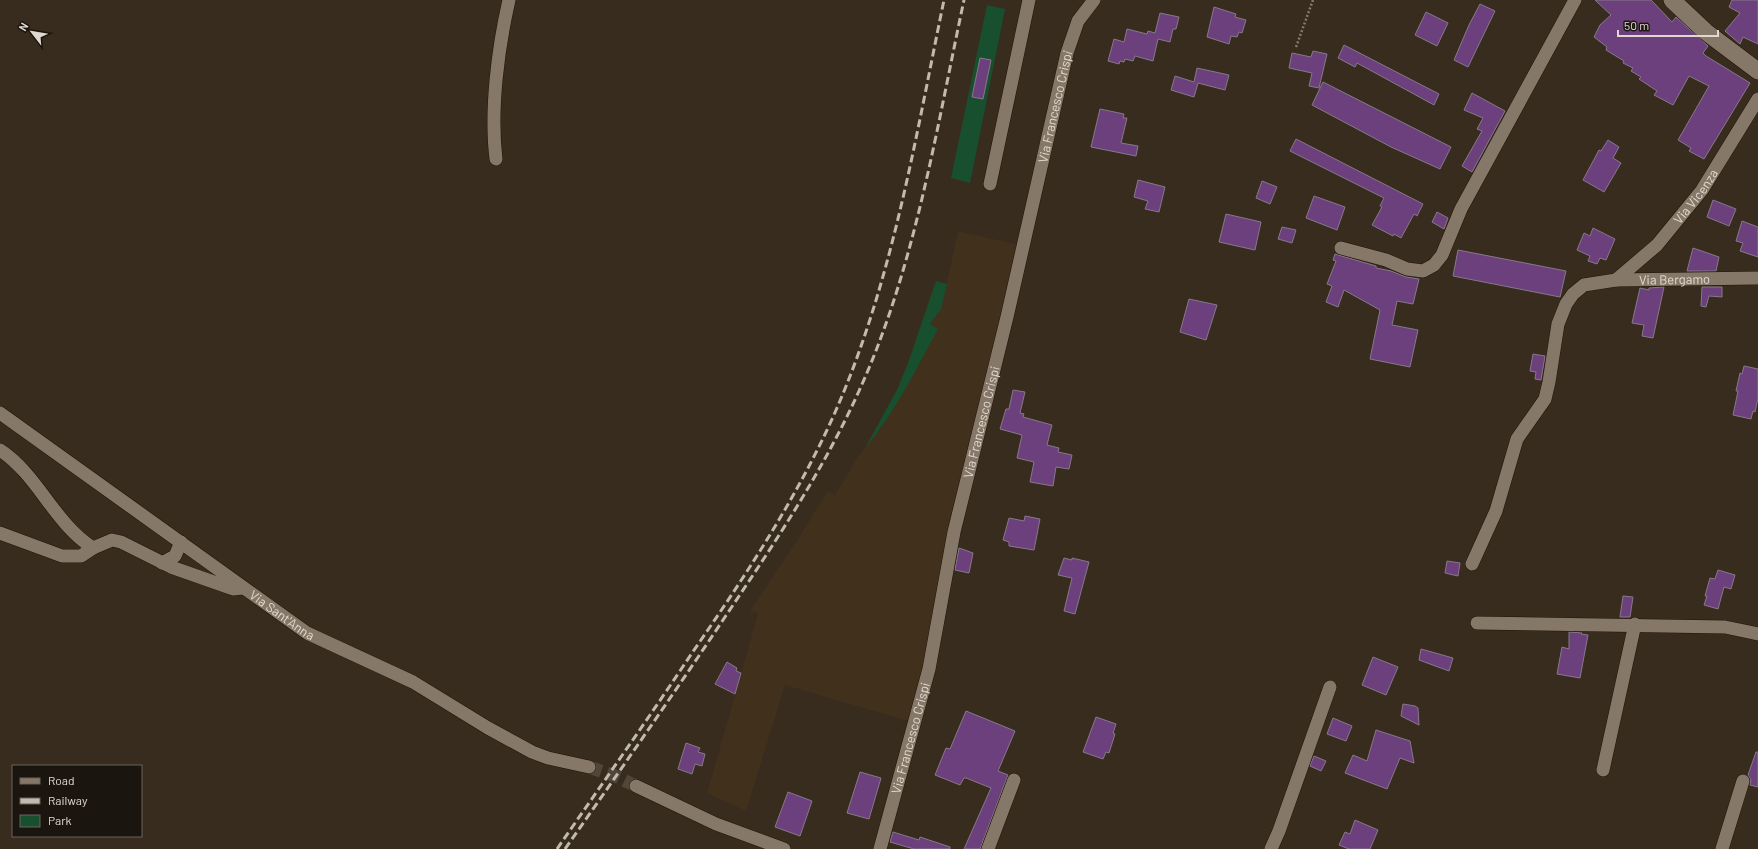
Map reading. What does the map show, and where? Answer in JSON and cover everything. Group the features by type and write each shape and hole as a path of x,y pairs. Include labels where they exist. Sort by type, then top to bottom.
{"street":[{"path":"496,158 494,113 497,74 509,0"},
{"path":"990,184 1029,0"},
{"name":"Via Francesco Crispi","path":"880,849 928,669 954,532 1007,317 1067,53 1078,21 1094,0"},
{"path":"1341,248 1386,260 1407,269 1423,271 1434,265 1442,255 1461,209 1575,0"},
{"path":"1672,0 1706,32 1758,71"},
{"name":"Via Vicenza","path":"1616,280 1657,245 1702,190 1758,99"},
{"name":"Via Bergamo","path":"1472,564 1496,511 1517,438 1545,399 1550,382 1558,324 1566,304 1573,294 1584,285 1616,280 1758,278"},
{"path":"0,413 243,588"},
{"path":"0,450 9,456 28,475 51,506 84,542 93,548"},
{"name":"Via Sant'Anna","path":"0,533 62,556 81,556 93,548 112,540 120,542 162,563 224,586 233,589 243,588 307,634 413,682 488,728 532,752 548,758 589,767"},
{"path":"162,563 176,556 181,542"},
{"path":"1477,623 1635,624 1725,627 1758,634"},
{"path":"1602,770 1635,624"},
{"path":"1271,849 1279,831 1330,687"},
{"path":"988,849 1014,780"},
{"path":"1722,849 1743,781"},
{"path":"636,786 716,824 784,849"}],"path":[{"path":"1296,47 1313,0"}],"shaded area":[{"path":"958,231 1023,246 915,723 785,685 746,811 707,793 758,614 750,611 828,491 835,495 857,458 883,424 938,329 930,324 941,309"}],"green space":[{"path":"987,5 1005,9 970,183 951,178"},
{"path":"936,281 947,284 941,309 930,324 938,329 895,406 865,448 897,390 908,363"}],"building":[{"path":"1595,0 1651,0 1672,22 1676,17 1708,46 1703,53 1706,56 1750,83 1704,159 1689,151 1691,148 1678,140 1709,86 1689,76 1673,105 1654,95 1657,91 1639,79 1641,77 1631,71 1633,68 1623,63 1624,61 1606,50 1607,47 1594,37 1600,25 1611,15"},
{"path":"1732,0 1758,0 1758,44 1743,37 1740,44 1725,31 1740,13 1729,7"},
{"path":"1480,4 1495,11 1468,67 1454,60"},
{"path":"1214,7 1236,14 1235,17 1246,20 1242,33 1239,32 1237,37 1231,36 1229,44 1207,37"},
{"path":"1426,12 1448,23 1437,46 1415,35"},
{"path":"1160,13 1179,17 1176,29 1173,29 1170,42 1158,39 1153,61 1135,56 1133,61 1125,59 1124,62 1120,61 1119,64 1108,61 1114,39 1124,42 1127,29 1147,34 1148,31 1155,33"},
{"path":"1344,45 1439,94 1434,105 1357,63 1355,67 1338,58"},
{"path":"1313,51 1327,54 1319,88 1309,86 1312,73 1289,68 1292,53 1311,57"},
{"path":"980,58 991,60 983,99 972,97"},
{"path":"1197,68 1229,75 1225,90 1198,83 1194,97 1171,90 1175,76 1194,82"},
{"path":"1323,82 1451,147 1440,169 1391,147 1312,105"},
{"path":"1472,93 1505,111 1472,172 1462,166 1482,131 1477,129 1483,118 1464,110"},
{"path":"1100,109 1124,114 1123,118 1127,118 1121,143 1138,146 1136,156 1091,147"},
{"path":"1296,139 1423,204 1417,216 1414,214 1401,238 1394,234 1393,236 1372,225 1382,207 1380,206 1384,198 1290,151"},
{"path":"1608,140 1619,147 1613,158 1621,163 1604,192 1583,180 1599,150 1601,151"},
{"path":"1138,180 1165,187 1159,212 1145,209 1148,201 1134,197"},
{"path":"1262,181 1277,187 1270,204 1256,198"},
{"path":"1314,196 1345,207 1337,230 1306,218"},
{"path":"1713,200 1736,209 1729,226 1707,217"},
{"path":"1437,212 1448,218 1444,229 1432,222"},
{"path":"1226,214 1261,222 1255,250 1219,242"},
{"path":"1742,221 1758,227 1758,257 1740,251 1743,243 1736,241"},
{"path":"1282,227 1296,230 1292,243 1278,239"},
{"path":"1593,228 1615,239 1606,260 1600,258 1597,264 1588,261 1590,256 1577,250 1584,233 1590,236"},
{"path":"1693,248 1719,257 1716,271 1687,271"},
{"path":"1458,250 1566,271 1560,297 1453,276"},
{"path":"1335,254 1376,266 1376,268 1391,271 1406,277 1419,279 1413,304 1397,301 1392,325 1418,330 1410,367 1370,359 1380,310 1344,290 1338,307 1326,302 1332,286 1327,284 1336,261 1333,260"},
{"path":"1664,287 1653,338 1642,336 1644,325 1632,323 1640,288 1649,290 1649,288"},
{"path":"1702,287 1722,287 1722,297 1709,296 1706,307 1701,306"},
{"path":"1189,299 1217,305 1206,340 1180,332"},
{"path":"1533,354 1545,356 1541,380 1535,379 1536,372 1530,371"},
{"path":"1744,366 1758,369 1758,398 1755,412 1753,411 1751,419 1733,415 1740,373 1742,374"},
{"path":"1013,390 1025,392 1020,413 1024,414 1023,417 1052,425 1047,445 1059,448 1058,452 1072,455 1069,469 1056,467 1053,486 1030,482 1034,462 1017,458 1022,435 1000,429 1006,409 1009,409"},
{"path":"1025,516 1040,519 1034,550 1009,546 1009,542 1003,540 1009,518 1024,521"},
{"path":"959,548 973,553 969,573 955,570"},
{"path":"1064,558 1072,560 1072,558 1089,562 1075,614 1064,611 1072,578 1058,575"},
{"path":"1447,561 1460,563 1458,576 1445,573"},
{"path":"1718,570 1735,575 1731,589 1724,587 1718,609 1704,605 1710,578 1715,579"},
{"path":"1623,596 1633,597 1630,617 1620,617"},
{"path":"1569,632 1588,635 1580,678 1557,674 1562,647 1569,649"},
{"path":"1421,649 1453,658 1449,671 1419,660"},
{"path":"1373,657 1398,667 1386,695 1362,685"},
{"path":"727,662 737,668 736,671 741,673 735,694 715,684"},
{"path":"1403,704 1418,708 1419,725 1401,716"},
{"path":"966,711 1015,731 998,771 1008,775 980,849 964,849 991,788 966,778 964,778 960,785 935,775 946,748 950,749"},
{"path":"1096,717 1116,724 1113,733 1115,734 1109,753 1106,752 1103,759 1083,752"},
{"path":"1333,718 1352,726 1346,741 1327,734"},
{"path":"1376,730 1410,741 1414,763 1400,758 1387,789 1345,773 1353,755 1367,761"},
{"path":"686,743 700,748 698,752 705,754 702,766 695,764 692,774 678,769"},
{"path":"1756,752 1758,752 1758,787 1750,785 1751,780 1748,775"},
{"path":"1314,756 1326,761 1321,771 1310,766"},
{"path":"860,772 881,778 869,819 847,813"},
{"path":"788,792 812,801 800,836 775,827"},
{"path":"1355,820 1378,830 1370,849 1349,849 1339,845 1345,832 1350,834"},
{"path":"893,832 919,840 920,837 950,847 950,849 914,849 890,842"}],"tunnel":[{"path":"589,767 615,776 636,786"}],"railway":[{"path":"557,849 659,702 749,568 802,479 833,417 854,367 871,316 900,212 944,0"},
{"path":"565,849 686,675 779,535 814,478 845,421 878,344 895,296 909,248 933,149 964,0"}]}
